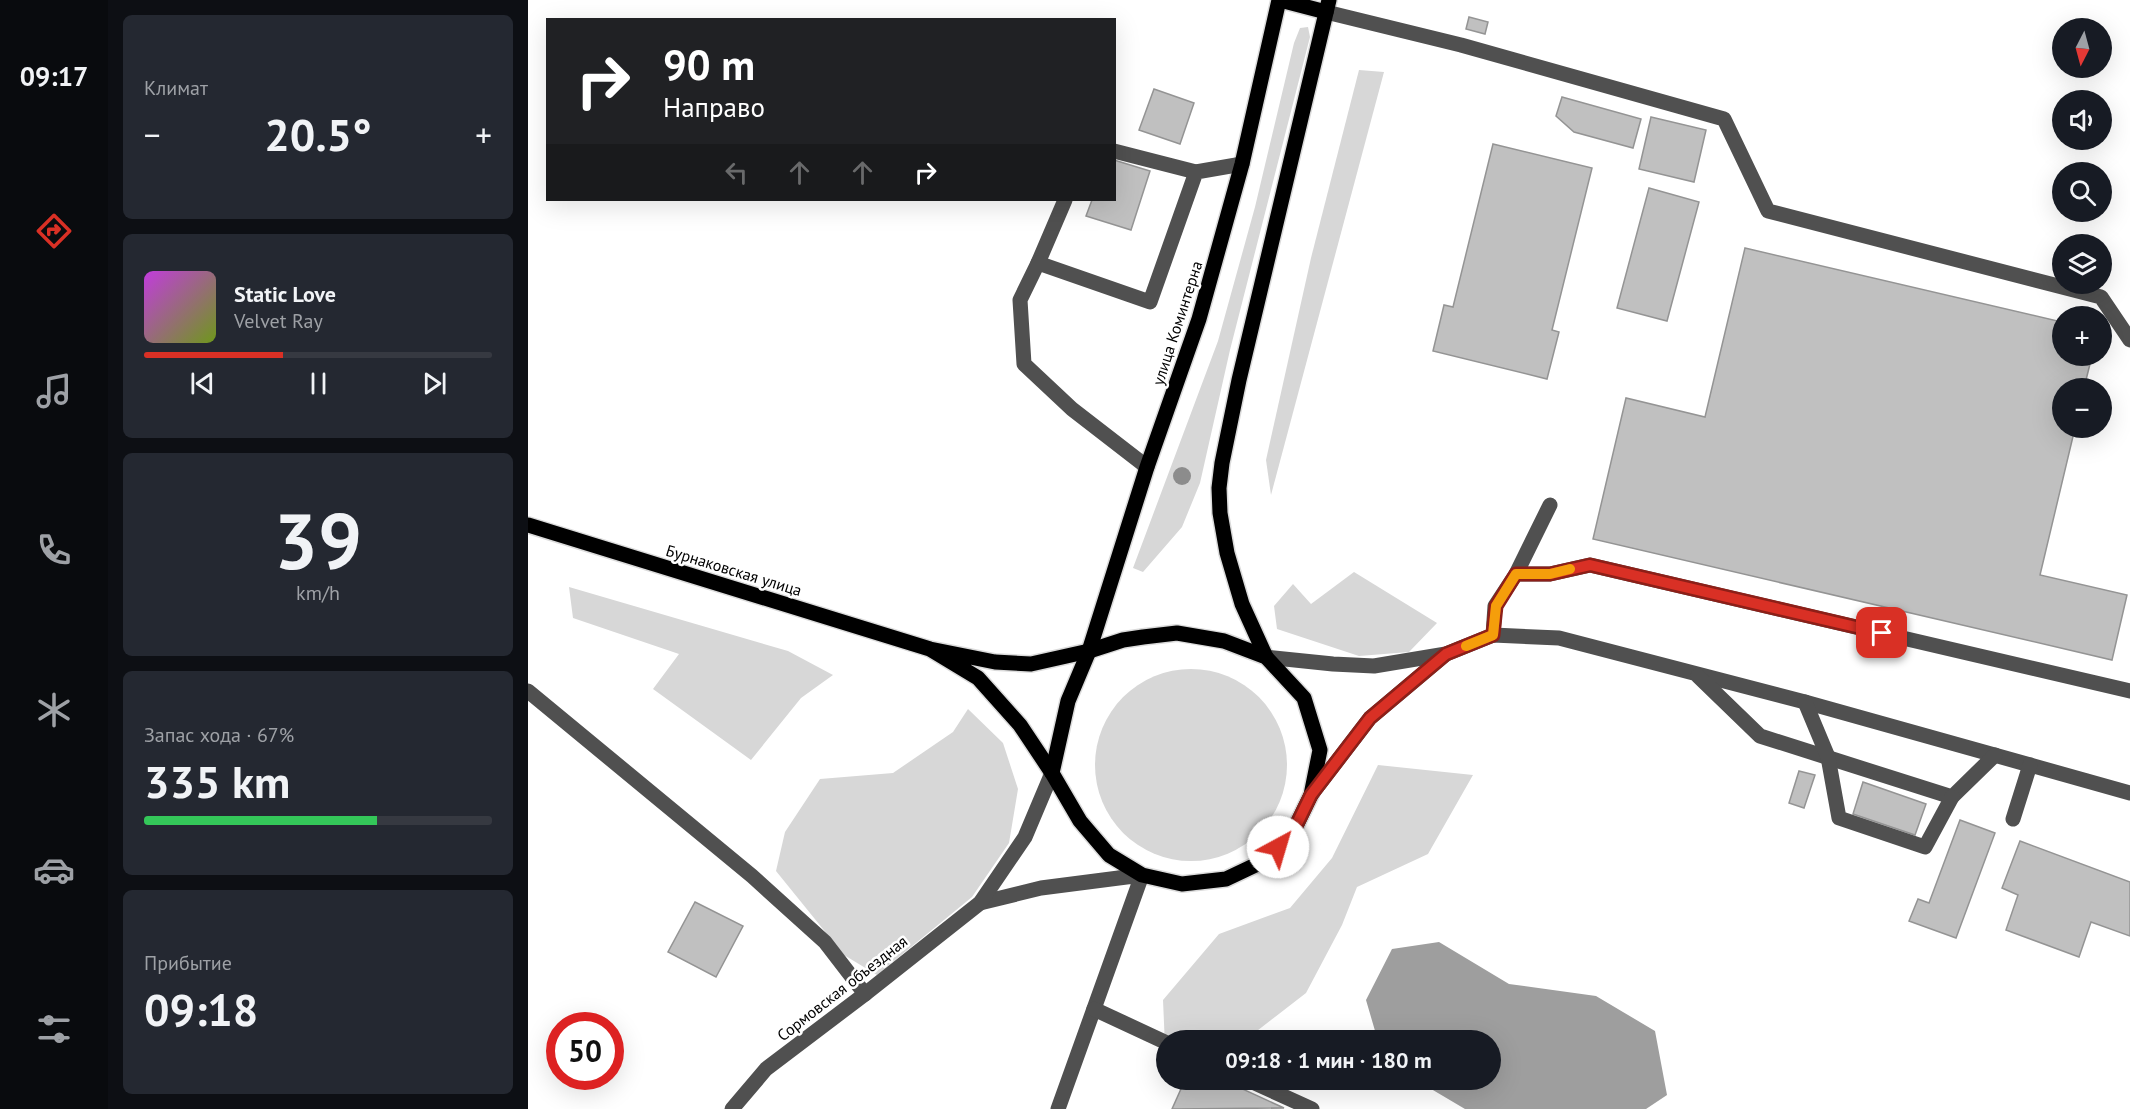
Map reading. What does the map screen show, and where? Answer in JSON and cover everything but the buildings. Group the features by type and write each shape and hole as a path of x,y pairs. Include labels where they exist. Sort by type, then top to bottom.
{"main road":[{"path":"930,649 978,678 1020,725 1080,821 1109,855 1142,875 1182,884 1226,879 1264,861 1293,832 1311,795 1320,750 1304,698 1266,657 1242,604 1227,553 1220,513 1219,488 1239,381 1327,6 1280,0"},
{"name":"улица Коминтерна","path":"1052,773 1068,701 1089,651 1147,467 1199,319 1242,164 1280,0"},
{"name":"Бурнаковская улица","path":"529,530 930,649"},
{"path":"930,649 995,662 1030,663 1089,651 1123,640 1177,633 1224,641 1266,657"}],"street":[{"path":"1327,6 1724,119 1768,211 2101,297 2130,340"},
{"path":"1116,152 1196,172 1242,164"},
{"path":"1038,263 1150,302 1196,172"},
{"path":"1065,201 1020,300 1024,364 1072,409 1147,467"},
{"path":"1493,635 1496,606 1516,574 1550,505"},
{"path":"1516,574 1550,574 1590,565 2130,691"},
{"path":"1266,657 1374,666 1446,654 1493,635 1559,639 1805,702 2130,793"},
{"path":"1311,795 1370,718 1446,654"},
{"path":"1695,674 1760,736 1952,797"},
{"path":"528,691 752,876 825,942 865,994"},
{"path":"1805,702 1828,757 1839,818 1925,847 1952,797 1995,755"},
{"path":"2013,819 2030,765"},
{"path":"980,903 1025,837 1052,773"},
{"path":"980,903 1041,888 1142,875 1058,1109"},
{"name":"Сормовская объездная","path":"732,1109 766,1069 980,903"},
{"path":"1094,1009 1156,1038"},
{"path":"1270,1090 1312,1109"}],"shaded area":[{"path":"1308,27 1310,37 1230,350 1200,483 1182,527 1143,572 1133,568 1218,341 1255,207 1294,43 1300,28"},
{"path":"1359,70 1384,72 1271,495 1266,460 1311,258"},
{"path":"1354,572 1437,623 1409,652 1359,656 1277,629 1274,606 1293,584 1311,604"},
{"path":"569,587 788,651 833,675 801,698 751,760 653,689 679,654 573,618"},
{"path":"1200,669 1210,670 1236,680 1252,690 1266,704 1280,728 1286,746 1286,784 1280,802 1266,826 1252,840 1228,854 1210,860 1182,861 1172,860 1146,850 1130,840 1116,826 1102,802 1096,784 1095,756 1096,746 1106,720 1116,704 1130,690 1154,676 1172,670"},
{"path":"968,709 1003,743 1018,789 1009,843 972,897 877,975 844,955 776,871 785,832 820,779 893,773 953,732"},
{"path":"1378,765 1473,775 1428,854 1357,887 1342,925 1306,993 1258,1030 1164,1030 1163,1000 1219,934 1290,908 1332,858"},
{"path":"1439,942 1509,984 1596,996 1655,1031 1667,1095 1646,1109 1465,1109 1433,1090 1501,1090 1501,1030 1375,1030 1366,1000 1392,949"}],"slow traffic":[{"path":"1466,646 1493,635 1496,606 1516,574 1550,574 1570,569"}],"route":[{"path":"1278,847 1293,832 1311,795 1370,718 1446,654 1493,635 1496,606 1516,574 1550,574 1590,565 1882,633"}]}
